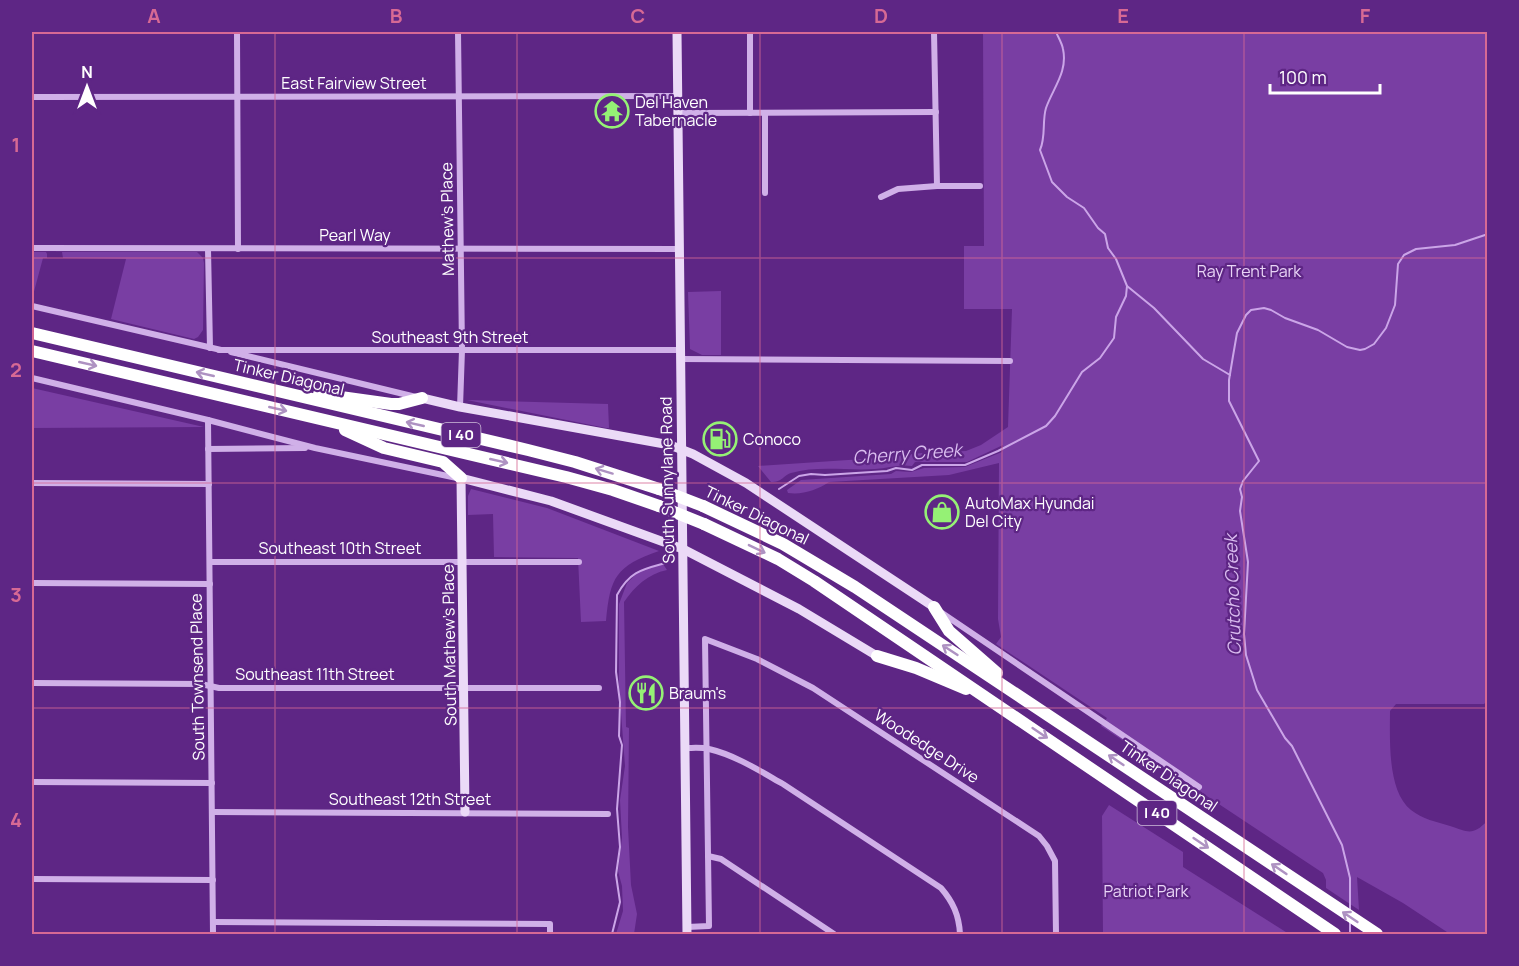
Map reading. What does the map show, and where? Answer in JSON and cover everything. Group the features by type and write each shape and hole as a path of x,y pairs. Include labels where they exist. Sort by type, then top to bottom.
{"highway":[{"name":"Tinker Diagonal","path":"32,333 538,453 659,489 703,506 783,544 824,568 1375,933"},
{"name":"Tinker Diagonal","path":"32,351 566,477 613,490 704,524 778,559 814,580 1335,934"},
{"path":"261,388 391,404 422,398"},
{"path":"320,418 384,448 443,462 461,478"},
{"path":"934,608 951,634 1034,705"},
{"path":"877,656 916,668 992,700"}],"street":[{"path":"237,32 238,249"},
{"name":"Mathew's Place","path":"458,32 462,350 460,407"},
{"name":"South Sunnylane Road","path":"676,32 687,931 709,926 705,639"},
{"path":"750,32 750,113"},
{"path":"934,32 937,186"},
{"name":"East Fairview Street","path":"32,97 677,96"},
{"path":"678,113 936,112"},
{"path":"765,113 765,193"},
{"path":"881,197 898,189 980,186"},
{"name":"Pearl Way","path":"32,248 679,249"},
{"path":"208,249 210,348"},
{"name":"Tinker Diagonal","path":"32,306 460,407 670,445 746,483 1199,787"},
{"name":"Southeast 9th Street","path":"219,350 462,350 1010,361"},
{"path":"32,378 315,448 461,478 562,505 683,549 799,609 877,656"},
{"name":"South Townsend Place","path":"208,420 213,934"},
{"path":"208,449 315,448"},
{"name":"South Mathew's Place","path":"461,478 465,812"},
{"path":"32,483 209,484"},
{"name":"Southeast 10th Street","path":"210,562 579,562"},
{"path":"32,583 210,584"},
{"name":"Woodedge Drive","path":"705,639 757,658 795,677 1039,836 1055,861 1056,934"},
{"name":"Southeast 11th Street","path":"32,683 201,684 219,688 599,688"},
{"path":"685,748 706,748 725,754 783,784 941,888 957,912 960,934"},
{"path":"32,782 212,783"},
{"name":"Southeast 12th Street","path":"212,812 608,814"},
{"path":"708,856 721,859 834,934"},
{"path":"32,879 213,880"},
{"path":"213,922 550,924 550,934"}],"green space":[{"name":"Ray Trent Park","path":"983,32 1487,32 1487,701 1484,704 1396,704 1390,711 1390,736 1394,778 1403,801 1411,810 1425,818 1466,831 1474,831 1487,821 1487,934 1450,934 1403,903 1357,877 1359,910 1326,888 1323,873 1101,726 1107,718 996,644 1001,637 998,619 999,463 949,475 829,482 804,493 788,493 787,490 801,480 891,474 896,471 911,472 924,468 965,467 1002,452 1003,445 967,462 915,462 912,466 875,469 812,469 791,473 775,482 771,482 758,466 966,451 981,445 1008,427 1012,309 964,309 964,246 984,246"},
{"path":"32,252 46,252 47,258 43,258 32,299"},
{"path":"62,252 197,252 203,258 204,263 203,330 194,339 111,319 126,259 63,258"},
{"path":"721,291 721,355 702,355 690,349 688,292"},
{"path":"32,388 204,427 32,428"},
{"path":"467,400 608,404 609,428 606,428"},
{"path":"471,489 547,508 659,551 633,562 618,575 610,594 606,621 581,622 578,558 494,557 493,514 468,515 468,496"},
{"path":"663,564 667,570 654,574 642,582 624,602 626,727 629,728 628,827 631,885 637,914 634,934 616,934 623,911 622,886 618,871 622,838 620,800 625,766 619,686 619,604 627,583 639,571"},
{"name":"Patriot Park","path":"1109,805 1183,852 1183,867 1289,934 1103,934 1102,816"}],"waterway":[{"name":"Cherry Creek","path":"779,489 799,476 887,471 896,468 912,470 922,465 965,465 998,451 1046,426 1055,416 1082,372 1100,358 1114,338 1116,317 1126,296 1127,286 1116,259 1108,248 1105,234 1084,208 1067,197 1052,182 1040,150 1046,108 1062,73 1063,49 1056,32"},
{"name":"Crutcho Creek","path":"1350,911 1350,878 1342,845 1292,746 1257,690 1246,655 1244,634 1248,562 1240,511 1242,497 1240,489 1243,481 1259,461 1229,401 1229,380 1237,333 1251,310 1264,308 1318,330 1347,347 1365,349 1374,344 1386,328 1395,305 1398,264 1404,255 1416,249 1455,245 1488,234"},
{"path":"1127,286 1154,308 1203,359 1230,375"},
{"name":"Cherry Creek","path":"612,934 620,902 616,875 620,847 617,809 622,745 619,736 620,702 616,672 617,595 633,575 669,562"},
{"name":"Crutcho Creek","path":"1350,922 1350,934"}],"place":[{"name":"Del Haven Tabernacle","path":"612,111"},
{"name":"Conoco","path":"720,439"},
{"name":"AutoMax Hyundai Del City","path":"942,512"},
{"name":"Braum's","path":"646,693"}]}
